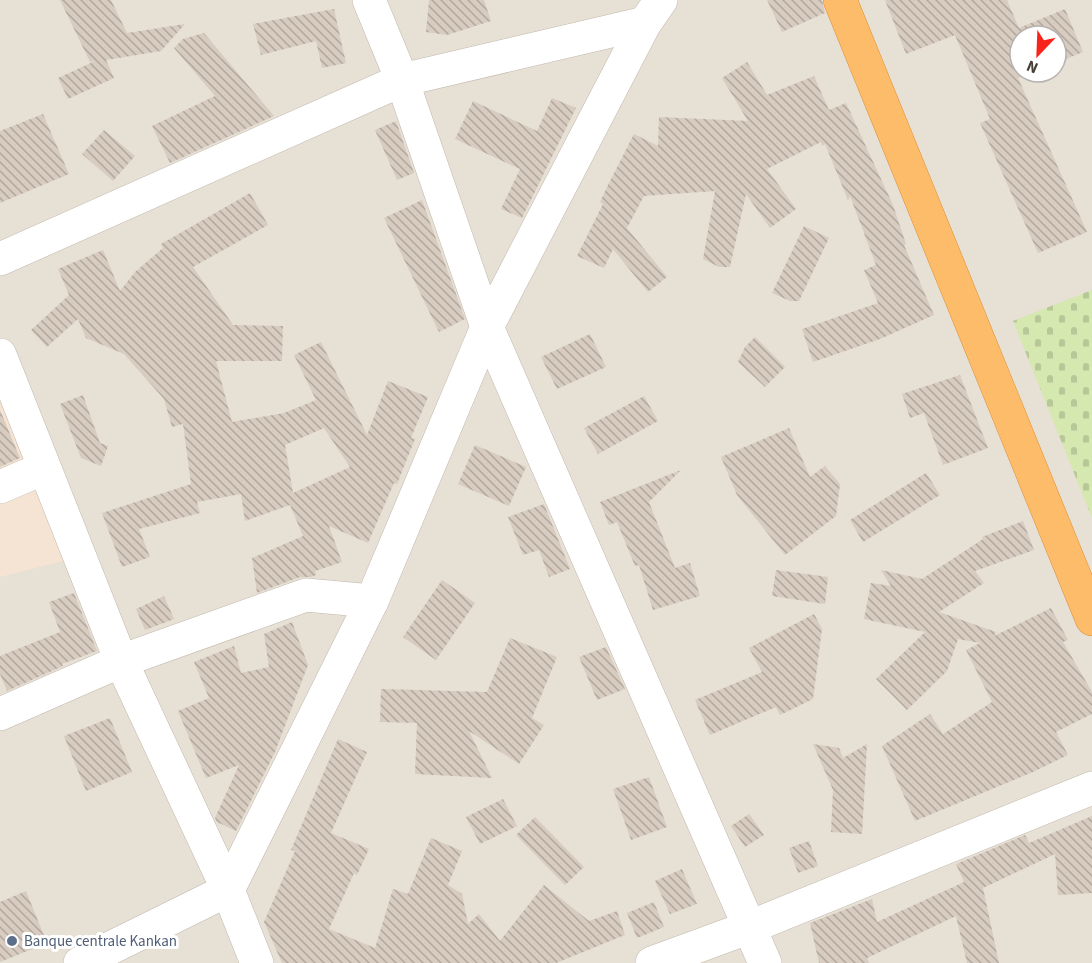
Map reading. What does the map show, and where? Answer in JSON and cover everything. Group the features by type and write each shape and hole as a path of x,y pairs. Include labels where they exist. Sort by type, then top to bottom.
{"highway":[{"path":"840,0 1092,619"}],"street":[{"path":"369,0 402,80 487,327 765,963"},
{"path":"0,259 402,80 653,11"},
{"path":"80,963 228,890 372,601 487,327 653,11"},
{"path":"0,355 121,661 228,890 257,963"},
{"path":"0,487 44,468"},
{"path":"0,714 121,661 306,594 372,601"},
{"path":"652,963 750,927 1092,788"}],"shaded area":[{"path":"0,0 1092,0 1092,963 0,963"},
{"path":"0,390 71,559 0,577"}],"green space":[{"path":"1092,290 1092,518 1013,321"}],"building":[{"path":"60,0 111,0 127,33 185,24 161,51 106,60 114,78 68,99 58,78 95,61 90,62"},
{"path":"429,0 484,0 491,21 447,35 426,32"},
{"path":"767,0 822,0 825,13 782,32"},
{"path":"885,0 1007,0 1017,24 1008,24 1008,84 1021,84 1087,232 1038,253 980,123 990,119 955,35 906,54"},
{"path":"334,9 346,63 322,68 316,41 261,55 253,24"},
{"path":"1065,9 1083,52 1068,58 1068,24 1029,24"},
{"path":"204,33 274,116 170,163 152,126 215,96 174,48 183,39"},
{"path":"747,62 767,95 814,76 829,110 846,103 893,205 906,244 904,245 934,315 880,339 813,362 802,329 878,303 864,270 876,265 850,196 848,200 825,144 822,146 821,142 767,169 796,209 770,228 746,194 730,267 719,267 703,259 715,191 644,196 627,228 667,277 648,292 613,249 604,268 577,256 603,204 600,202 607,187 634,134 658,146 659,117 748,121 722,78"},
{"path":"552,98 576,108 522,218 501,209 520,169 455,139 473,101 537,131"},
{"path":"43,114 69,174 0,203 0,131"},
{"path":"396,121 414,173 397,180 375,130"},
{"path":"104,130 135,156 113,181 82,154"},
{"path":"250,193 268,225 193,267 233,325 283,326 282,361 216,361 232,422 284,413 316,400 294,355 321,342 367,435 388,381 428,397 411,438 415,439 397,484 394,483 368,543 329,526 342,562 315,571 316,575 311,577 300,577 257,593 252,558 303,536 290,505 245,521 241,494 197,502 200,513 139,529 150,557 122,567 102,513 191,484 183,424 172,427 164,399 124,354 86,338 78,319 47,347 31,330 69,295 58,269 103,250 120,291 135,272 163,248 161,244","holes":["324,428 350,467 293,493 285,445"]},
{"path":"422,200 465,319 439,332 384,218"},
{"path":"804,226 829,238 799,301 790,301 772,293"},
{"path":"590,334 606,367 557,389 541,357"},
{"path":"755,337 785,367 765,387 738,362 745,347"},
{"path":"960,375 988,448 943,465 924,413 910,418 902,394"},
{"path":"83,395 100,443 108,446 101,466 81,458 60,404"},
{"path":"644,396 658,421 598,454 584,428"},
{"path":"0,410 20,458 0,467"},
{"path":"789,428 810,477 825,466 840,484 836,516 785,555 737,495 721,457"},
{"path":"475,445 526,467 509,506 458,484"},
{"path":"681,470 649,502 675,568 690,563 700,596 653,610 639,565 635,566 617,522 609,525 600,502"},
{"path":"926,473 940,495 863,542 850,520"},
{"path":"544,504 570,569 549,577 539,550 523,555 508,517"},
{"path":"1023,521 1034,550 975,571 984,583 939,612 996,632 994,636 1051,608 1068,640 1063,642 1092,692 1092,714 1056,732 1068,755 915,821 882,746 930,714 943,734 992,702 966,650 980,643 958,639 947,671 907,710 876,679 925,632 864,619 871,583 891,586 881,570 922,579 983,539 982,537"},
{"path":"776,570 828,577 825,604 772,596"},
{"path":"442,580 475,603 436,660 403,637"},
{"path":"74,593 97,651 62,664 63,666 7,691 0,674 0,656 60,632 49,602"},
{"path":"164,596 174,619 145,630 136,609"},
{"path":"814,614 822,629 813,699 780,715 776,707 710,735 695,700 762,672 749,648"},
{"path":"292,622 308,665 275,752 236,831 217,822 215,818 239,765 206,778 178,711 209,698 194,662 234,646 241,673 269,667 264,634"},
{"path":"510,638 557,657 532,718 544,725 519,764 469,731 492,778 415,774 417,723 380,722 381,689 487,692"},
{"path":"606,647 625,689 597,700 579,657"},
{"path":"110,718 132,772 86,791 64,736"},
{"path":"338,739 367,752 331,833 369,849 357,875 354,873 329,929 375,948 393,889 408,894 431,838 462,851 448,885 462,894 468,924 479,914 500,941 544,885 589,921 617,911 625,935 556,963 282,963 264,922 295,851 291,850"},
{"path":"813,744 839,748 843,758 867,744 862,834 831,832 833,790"},
{"path":"649,777 667,827 631,840 613,789"},
{"path":"503,799 517,826 480,844 466,817"},
{"path":"749,814 764,835 745,847 731,826"},
{"path":"1092,816 1092,893 1058,895 1055,854 983,888 999,963 967,963 956,916 867,958 869,963 819,963 810,923 872,899 877,922 964,882 956,864 1025,835 1029,843"},
{"path":"535,817 584,867 565,885 516,835"},
{"path":"809,841 818,866 798,873 789,848"},
{"path":"682,869 697,904 670,914 655,881"},
{"path":"26,891 47,943 0,962 0,902"},
{"path":"654,902 664,927 637,938 627,913"}],"place":[{"name":"Banque centrale Kankan","path":"12,941"}]}
